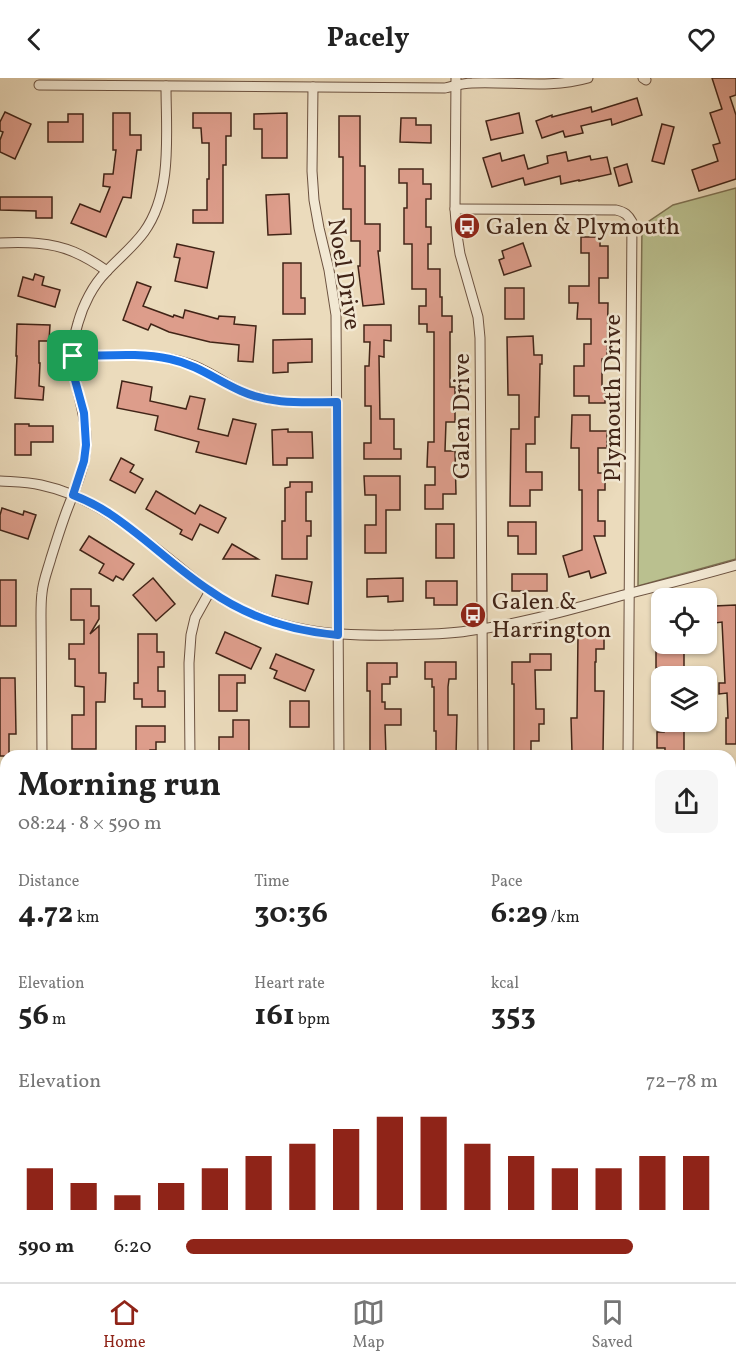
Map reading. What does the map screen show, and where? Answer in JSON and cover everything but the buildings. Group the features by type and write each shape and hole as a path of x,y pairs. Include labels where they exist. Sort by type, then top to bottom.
{"street":[{"path":"39,85 445,88 456,82 555,84 588,78"},
{"name":"Galen Drive","path":"456,82 455,209 457,236 476,309 480,338 483,750"},
{"path":"42,750 40,616 42,593 84,461 86,445 84,413 75,380 74,343 84,304 94,287 107,271 132,248 145,231 160,200 165,164 166,86"},
{"name":"Noel Drive","path":"313,87 314,200 336,315 339,750"},
{"name":"Plymouth Drive","path":"455,209 616,210 628,215 632,222 628,750"},
{"path":"0,243 34,243 60,247 76,253 107,271"},
{"path":"73,356 169,358 201,369 239,391 254,396 289,403 337,402"},
{"path":"0,481 40,485 73,495 109,513 135,531 210,591 230,604 259,618 316,633 338,635 434,634 482,629 549,615 736,565"},
{"path":"190,750 191,635 195,618 210,591"}],"green space":[{"path":"736,188 736,559 638,586 642,226 673,205"}],"place":[{"name":"Galen & Plymouth","path":"467,226"},
{"name":"Galen & Harrington","path":"473,615"}],"route":[{"path":"73,356 169,358 201,369 239,391 254,396 289,403 337,402 338,635 288,627 259,618 230,604 198,582 135,531 92,503 73,495 84,461 86,445 84,413 75,380 73,356"}]}
